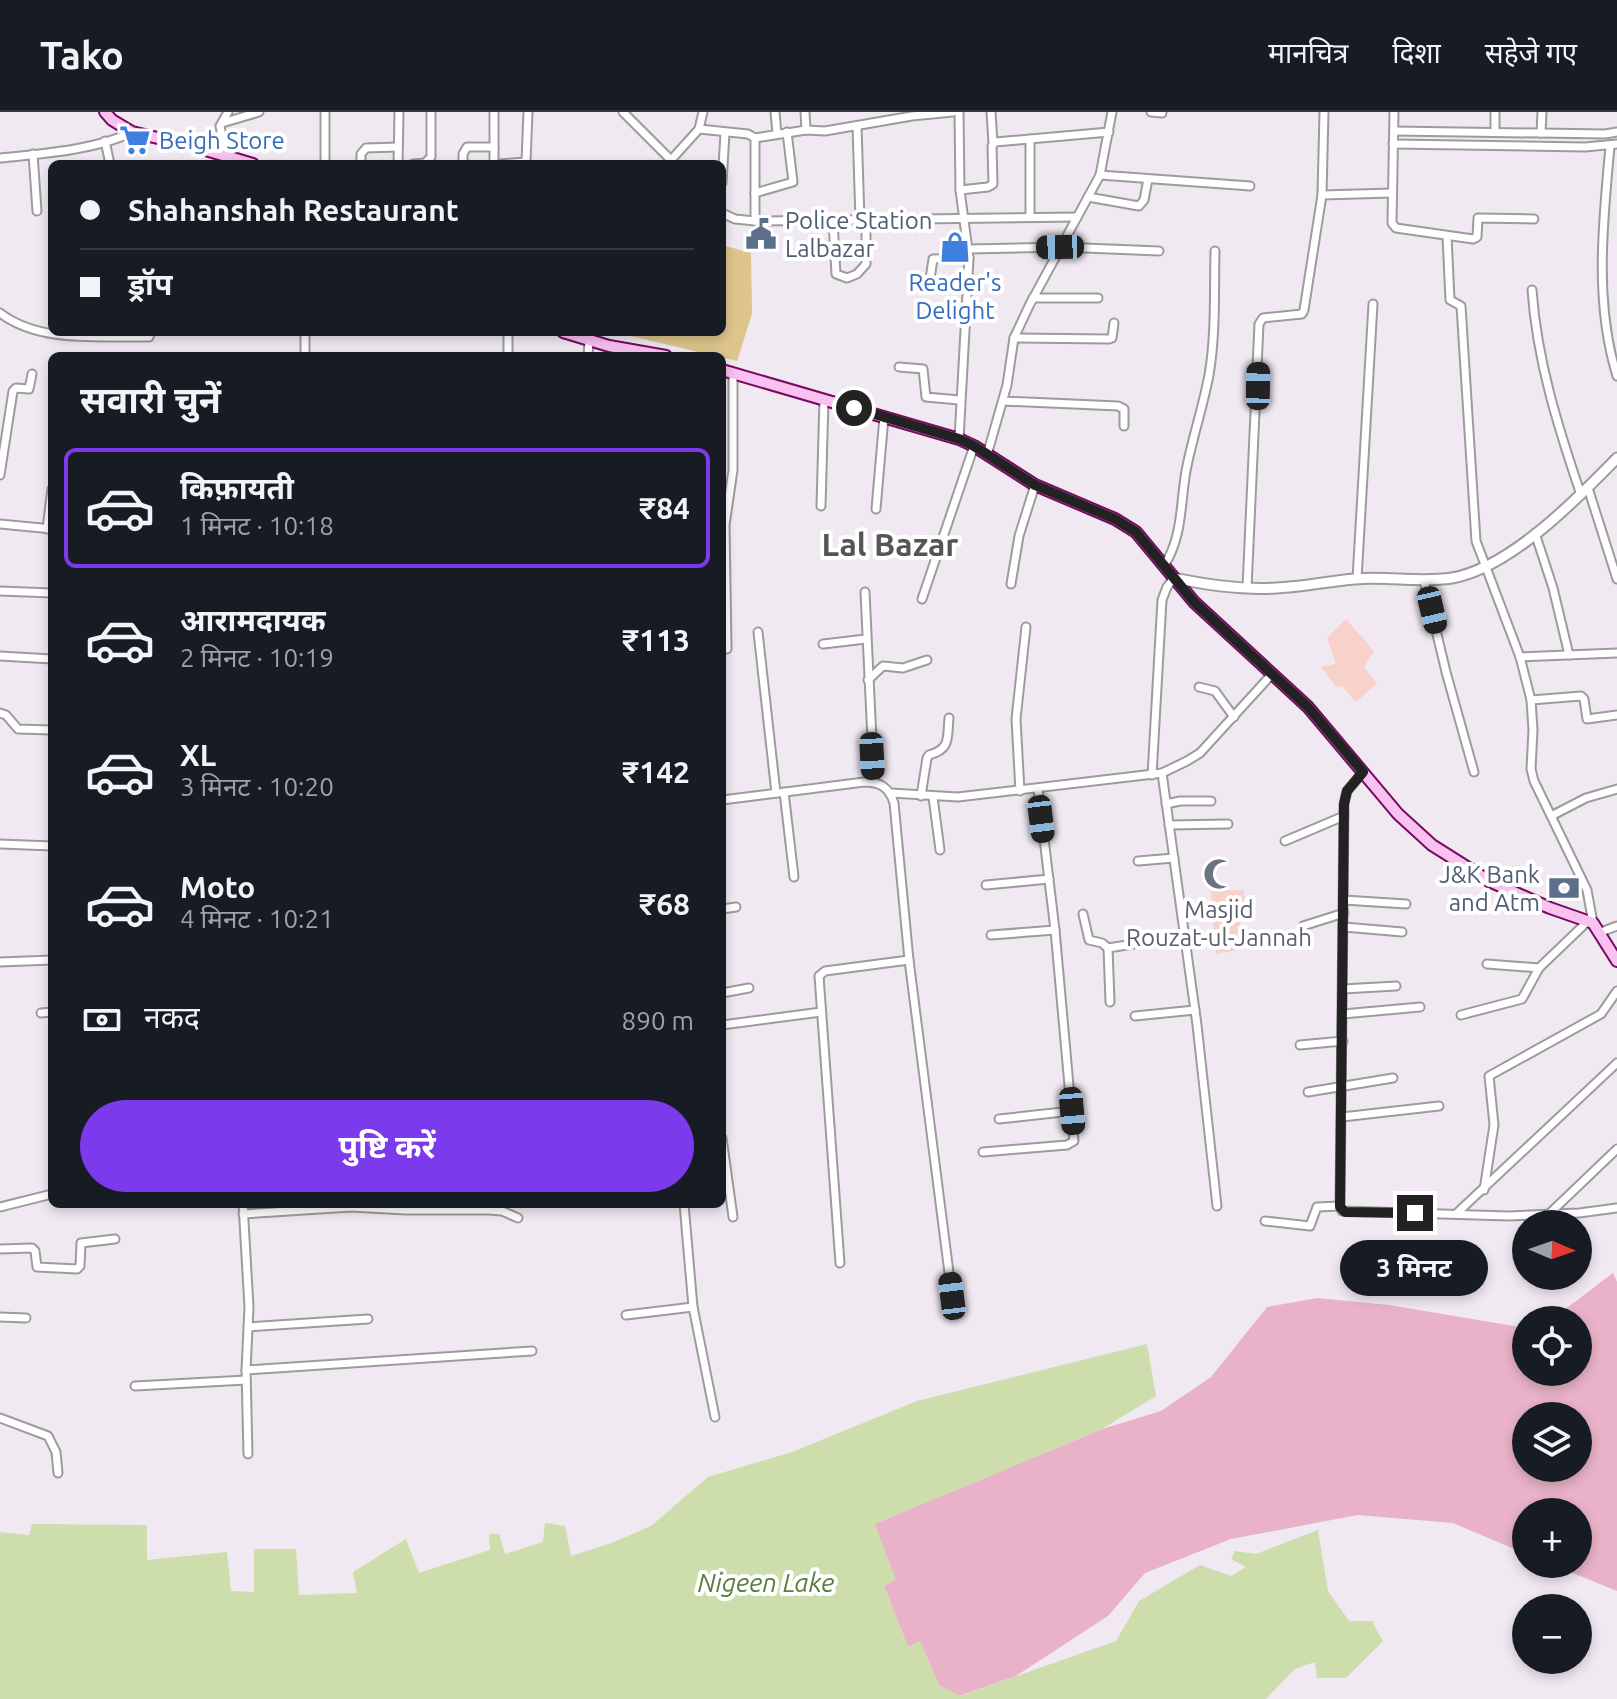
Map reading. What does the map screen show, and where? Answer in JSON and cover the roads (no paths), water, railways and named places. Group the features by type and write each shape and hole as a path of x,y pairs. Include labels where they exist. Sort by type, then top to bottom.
{"main road":[{"path":"105,112 132,132 241,160"},
{"path":"580,336 589,341 645,352"},
{"path":"727,372 959,439 1035,485 1130,528 1213,622 1323,722 1398,814 1432,845 1457,863 1538,903 1594,925 1616,958"}],"street":[{"path":"226,155 220,129 228,112"},
{"path":"222,123 259,112"},
{"path":"325,112 325,160"},
{"path":"398,160 399,112"},
{"path":"428,160 431,157 431,112"},
{"path":"494,112 496,160"},
{"path":"526,160 528,112"},
{"path":"624,112 671,160"},
{"path":"675,160 699,129 703,112"},
{"path":"775,112 777,134"},
{"path":"805,112 806,130"},
{"path":"699,129 748,134 755,138 857,126 881,116 956,112 960,190 969,258 959,439"},
{"path":"960,190 993,184 991,112"},
{"path":"987,455 1003,401 1014,338 1100,175 1112,112"},
{"path":"1151,112 1162,113"},
{"path":"1247,588 1259,324 1263,318 1302,314 1304,310 1322,195 1324,112"},
{"path":"1394,112 1394,226 1475,238 1477,221 1481,218 1534,219"},
{"path":"1495,112 1495,132"},
{"path":"1541,133 1542,112"},
{"path":"833,220 836,274 847,278 857,274 866,264 857,126"},
{"path":"1394,131 1617,132"},
{"path":"0,158 105,141 132,132"},
{"path":"755,193 793,182 787,132"},
{"path":"993,143 1109,132"},
{"path":"723,160 725,133"},
{"path":"755,138 755,221"},
{"path":"1030,139 1030,217"},
{"path":"105,141 109,160"},
{"path":"1393,144 1613,146 1603,268 1604,302 1617,376"},
{"path":"361,160 366,148 398,147"},
{"path":"463,160 467,147 494,147"},
{"path":"33,154 37,211"},
{"path":"1100,175 1250,186"},
{"path":"1088,197 1139,206 1144,200 1148,179"},
{"path":"1322,195 1392,193"},
{"path":"726,215 755,221 1077,217"},
{"path":"1447,236 1450,300 1461,306 1476,541 1520,657 1531,700 1531,769 1534,781 1587,890 1594,925"},
{"path":"968,249 1060,247 1159,251"},
{"path":"1164,566 1178,536 1186,470 1208,377 1213,336 1215,251"},
{"path":"930,279 933,259 969,258"},
{"path":"1532,290 1547,390 1617,579"},
{"path":"1033,298 1098,298"},
{"path":"1357,579 1373,304"},
{"path":"0,313 25,328 48,332"},
{"path":"1014,338 1109,339 1112,338 1114,323"},
{"path":"125,336 149,336"},
{"path":"588,352 589,341"},
{"path":"899,367 923,369 926,397 959,400"},
{"path":"726,513 733,470 727,372"},
{"path":"0,475 13,391 29,389 32,374"},
{"path":"821,506 824,399"},
{"path":"1003,401 1118,406 1124,409 1124,426"},
{"path":"876,509 884,417"},
{"path":"922,599 974,446"},
{"path":"1152,775 1162,600 1174,578 1247,588 1276,588 1357,579 1452,578 1486,565 1535,533 1584,492 1617,458"},
{"path":"1011,584 1019,536 1035,485"},
{"path":"0,524 48,529"},
{"path":"1535,533 1553,588 1569,655"},
{"path":"1424,580 1474,772"},
{"path":"0,591 48,593"},
{"path":"865,592 874,782"},
{"path":"726,617 727,649"},
{"path":"1020,791 1016,719 1026,627"},
{"path":"758,632 794,877"},
{"path":"823,644 866,639"},
{"path":"1520,657 1617,653"},
{"path":"0,656 48,659"},
{"path":"868,680 883,666 903,668 927,660"},
{"path":"891,793 933,797 1020,791 1162,773 1200,753 1272,674"},
{"path":"1199,687 1215,691 1234,717"},
{"path":"1531,700 1581,696 1587,719 1617,715"},
{"path":"0,713 6,715 18,729 48,730"},
{"path":"921,796 927,758 941,752 946,746 949,718"},
{"path":"1363,772 1347,791 1344,816 1340,1206 1345,1212 1512,1214"},
{"path":"1162,773 1195,1010 1217,1206"},
{"path":"726,800 874,782 891,793 952,1296"},
{"path":"983,1152 1072,1143 1074,1138 1055,930 1038,789"},
{"path":"1553,815 1586,798 1617,789"},
{"path":"933,797 940,850"},
{"path":"1166,804 1211,801"},
{"path":"1285,841 1344,816"},
{"path":"1169,825 1228,824"},
{"path":"0,844 48,846"},
{"path":"1138,861 1174,858"},
{"path":"986,885 1049,879"},
{"path":"1344,900 1406,904"},
{"path":"726,908 736,907"},
{"path":"1303,926 1344,913"},
{"path":"1083,914 1089,940 1108,948 1110,1002"},
{"path":"1461,1015 1522,999 1539,968 1594,925 1617,926"},
{"path":"1344,927 1402,932"},
{"path":"991,935 1055,930"},
{"path":"1108,948 1184,936"},
{"path":"0,962 48,960"},
{"path":"840,1263 821,1012 821,973 909,960"},
{"path":"1487,964 1539,968"},
{"path":"1343,989 1396,986"},
{"path":"726,992 749,988"},
{"path":"1484,1190 1494,1125 1489,1076 1601,1014 1617,991"},
{"path":"1343,1014 1420,1007"},
{"path":"1135,1016 1195,1010"},
{"path":"41,1013 48,1012"},
{"path":"726,1024 821,1012"},
{"path":"1300,1045 1343,1041"},
{"path":"1457,1213 1617,1063"},
{"path":"1308,1092 1393,1078"},
{"path":"1342,1117 1439,1106"},
{"path":"999,1119 1072,1111"},
{"path":"1553,1210 1617,1149"},
{"path":"726,1167 733,1217"},
{"path":"0,1207 48,1195"},
{"path":"1265,1221 1310,1226 1317,1207 1340,1206"},
{"path":"243,1208 248,1327 248,1454"},
{"path":"243,1214 354,1208"},
{"path":"384,1208 489,1210 502,1211 518,1218"},
{"path":"684,1208 693,1307 715,1417"},
{"path":"1592,1211 1617,1208"},
{"path":"0,1249 34,1249 37,1267 77,1269 80,1266 81,1243 115,1239"},
{"path":"626,1315 693,1307"},
{"path":"0,1317 26,1318"},
{"path":"248,1327 368,1319"},
{"path":"246,1370 532,1351"},
{"path":"135,1386 246,1380"},
{"path":"0,1418 48,1436 56,1452 58,1473"}],"water":[{"name":"Nigeen Lake","path":"1147,1344 1156,1396 1102,1429 875,1524 896,1580 884,1586 908,1647 920,1641 939,1685 960,1696 1116,1641 1139,1601 1200,1565 1231,1576 1246,1567 1231,1559 1235,1551 1256,1554 1318,1530 1328,1591 1349,1621 1372,1621 1383,1641 1346,1678 1317,1678 1315,1662 1295,1669 1266,1699 0,1699 0,1532 29,1535 32,1524 147,1525 147,1560 227,1552 231,1591 254,1592 254,1549 296,1549 299,1595 357,1593 353,1572 406,1539 419,1573 490,1550 489,1534 499,1534 505,1554 543,1542 545,1523 565,1526 571,1556 651,1526 708,1477 792,1452 917,1401"}],"place":[{"name":"Beigh Store","path":"135,140"},
{"name":"Police Station Lalbazar","path":"761,234"},
{"name":"Reader's Delight","path":"955,247"},
{"name":"Masjid Rouzat-ul-Jannah","path":"1219,874"},
{"name":"J&K Bank and Atm","path":"1564,888"}],"district":[{"name":"Lal Bazar","path":"890,544"}]}
